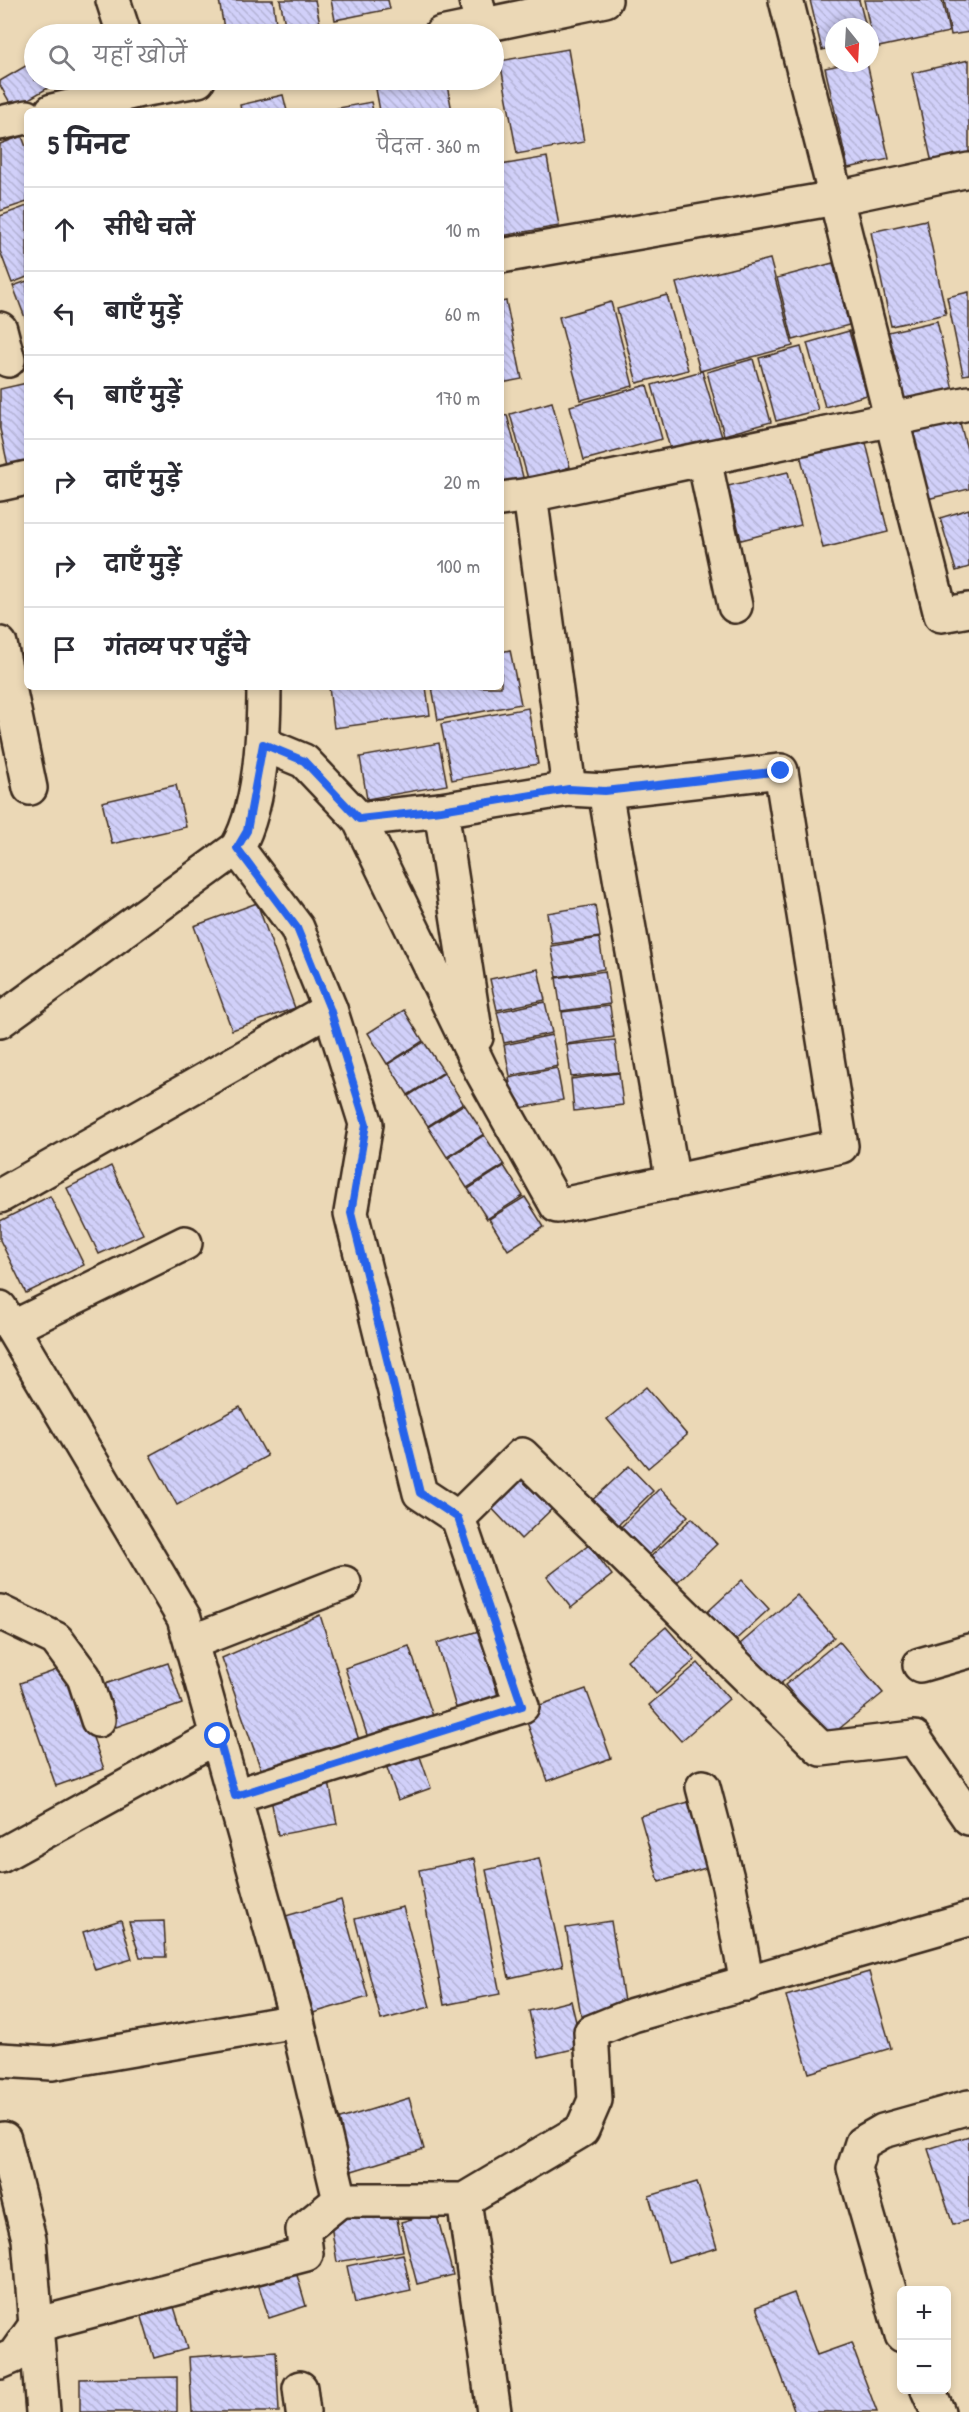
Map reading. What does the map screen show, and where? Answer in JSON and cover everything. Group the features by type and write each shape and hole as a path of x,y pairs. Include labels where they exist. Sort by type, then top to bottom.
{"street":[{"path":"113,0 121,24"},
{"path":"786,0 941,615 969,610"},
{"path":"460,24 479,14 597,1"},
{"path":"67,108 143,93"},
{"path":"0,123 24,118"},
{"path":"504,255 836,198 969,170"},
{"path":"569,789 515,497 969,403"},
{"path":"704,459 735,606"},
{"path":"0,484 24,479"},
{"path":"0,644 30,788"},
{"path":"0,1021 237,848 247,831 263,744 264,690"},
{"path":"263,744 304,761 359,819 481,1070 557,1206 841,1146 781,771 605,791 569,789 441,810 359,819"},
{"path":"605,791 673,1182"},
{"path":"441,810 481,1070"},
{"path":"235,1796 522,1706 458,1518 420,1493 351,1213 366,1124 330,1009 297,928 237,848"},
{"path":"0,1196 330,1009"},
{"path":"185,1243 6,1318 184,1618 297,2021 340,2200"},
{"path":"458,1518 522,1455 821,1749 914,1738 969,1818"},
{"path":"192,1642 344,1583"},
{"path":"0,1612 56,1639 84,1677 98,1720"},
{"path":"920,1665 969,1651"},
{"path":"0,1856 218,1736"},
{"path":"703,1787 729,1886 747,1984"},
{"path":"0,2362 14,2356 36,2325 306,2254 303,2230 340,2200 464,2200 582,2130 595,2100 591,2032 633,2015 747,1984 969,1918"},
{"path":"0,2060 52,2063 297,2021"},
{"path":"897,2318 854,2168 862,2143 883,2131 969,2107"},
{"path":"4,2139 29,2239 43,2412"},
{"path":"464,2200 495,2412"},
{"path":"930,2394 938,2412"}],"building":[{"path":"219,0 273,0 276,24 223,24"},
{"path":"280,0 315,0 320,24 285,24"},
{"path":"331,0 388,0 390,9 335,20"},
{"path":"810,0 859,0 864,18 825,18 825,49 822,50"},
{"path":"864,0 942,0 949,32 879,47 879,18 868,18"},
{"path":"944,0 969,0 969,32 951,35"},
{"path":"568,49 584,142 517,154 504,83 504,60"},
{"path":"969,60 969,155 932,163 912,73"},
{"path":"24,67 24,90 44,90 13,108 0,81"},
{"path":"826,72 869,72 889,159 848,168"},
{"path":"376,90 448,90 451,108 379,108"},
{"path":"283,95 286,108 240,108 240,105"},
{"path":"371,102 372,108 339,108"},
{"path":"22,136 24,142 24,203 0,211 0,144"},
{"path":"547,157 559,226 504,235 504,164"},
{"path":"24,207 24,278 12,283 0,251 0,216"},
{"path":"926,220 946,314 891,326 871,232"},
{"path":"770,259 793,346 700,371 676,283"},
{"path":"833,263 849,325 793,340 777,278"},
{"path":"24,282 24,315 13,286"},
{"path":"969,292 969,374 963,375 947,297"},
{"path":"667,295 688,370 637,383 617,309"},
{"path":"504,301 506,301 522,379 504,382"},
{"path":"611,302 633,386 581,400 559,317"},
{"path":"937,321 953,390 904,401 888,332"},
{"path":"849,331 867,395 825,407 807,343"},
{"path":"801,347 818,410 776,421 759,358"},
{"path":"753,359 771,422 724,435 707,372"},
{"path":"702,371 722,437 671,452 652,385"},
{"path":"24,384 24,472 10,475 0,429 0,389"},
{"path":"647,385 662,439 584,460 570,406"},
{"path":"552,402 570,467 528,479 510,414"},
{"path":"507,415 524,481 504,486 504,416"},
{"path":"959,419 969,457 969,489 927,499 910,431"},
{"path":"864,435 888,532 823,548 799,450"},
{"path":"788,472 801,525 741,540 728,486"},
{"path":"969,509 969,567 956,571 940,518"},
{"path":"510,650 521,704 438,720 433,690 504,690 504,651"},
{"path":"329,690 426,690 430,715 334,728"},
{"path":"528,708 538,764 452,780 441,724"},
{"path":"439,743 447,785 367,799 360,757"},
{"path":"176,785 186,827 112,844 102,802"},
{"path":"257,903 295,1008 232,1030 194,926"},
{"path":"595,905 600,937 552,944 547,913"},
{"path":"599,938 604,969 557,977 551,946"},
{"path":"538,969 545,1000 497,1010 490,979"},
{"path":"605,971 610,1004 561,1011 556,978"},
{"path":"545,1002 552,1033 504,1043 497,1012"},
{"path":"610,1006 614,1037 566,1044 562,1012"},
{"path":"404,1010 423,1041 387,1064 368,1033"},
{"path":"552,1035 558,1066 510,1076 504,1045"},
{"path":"615,1040 619,1072 571,1077 567,1045"},
{"path":"424,1042 444,1072 408,1095 388,1064"},
{"path":"557,1068 563,1100 515,1109 509,1078"},
{"path":"444,1073 463,1103 428,1126 408,1096"},
{"path":"619,1073 623,1105 574,1111 571,1079"},
{"path":"464,1104 484,1134 447,1157 428,1127"},
{"path":"484,1135 504,1165 467,1188 448,1158"},
{"path":"111,1166 143,1234 99,1254 67,1188"},
{"path":"504,1166 523,1196 487,1219 468,1189"},
{"path":"50,1196 84,1265 26,1293 0,1240 0,1221"},
{"path":"525,1197 544,1227 508,1250 489,1219"},
{"path":"646,1387 687,1435 648,1468 607,1419"},
{"path":"240,1407 267,1456 177,1505 150,1455"},
{"path":"629,1466 653,1491 611,1532 586,1506"},
{"path":"525,1468 558,1503 521,1539 487,1503"},
{"path":"660,1488 688,1516 645,1559 617,1531"},
{"path":"692,1518 717,1544 671,1588 646,1561"},
{"path":"589,1545 612,1575 571,1608 547,1577"},
{"path":"742,1580 769,1609 729,1646 702,1617"},
{"path":"797,1595 834,1637 770,1693 733,1650"},
{"path":"320,1615 362,1750 264,1778 222,1658"},
{"path":"666,1627 695,1660 656,1694 627,1660"},
{"path":"479,1631 501,1706 459,1718 437,1643"},
{"path":"839,1641 883,1693 829,1737 785,1685"},
{"path":"409,1646 436,1725 371,1747 345,1668"},
{"path":"168,1663 182,1704 116,1727 102,1685"},
{"path":"698,1663 729,1699 681,1741 649,1705"},
{"path":"68,1666 104,1769 56,1786 20,1683"},
{"path":"586,1689 611,1758 548,1781 523,1711"},
{"path":"418,1751 431,1788 398,1800 385,1762"},
{"path":"329,1782 337,1824 278,1835 270,1794"},
{"path":"699,1799 719,1864 659,1882 640,1816"},
{"path":"539,1858 563,1966 509,1978 486,1870"},
{"path":"474,1859 500,1994 444,2005 419,1870"},
{"path":"341,1900 368,1997 306,2015 279,1918"},
{"path":"403,1907 430,2007 381,2020 355,1919"},
{"path":"121,1920 132,1959 95,1970 83,1932"},
{"path":"164,1921 166,1957 140,1957 129,1922"},
{"path":"611,1921 626,2014 582,2021 566,1928"},
{"path":"869,1972 891,2048 809,2073 786,1996"},
{"path":"571,2001 582,2047 539,2057 529,2011"},
{"path":"409,2098 424,2149 342,2174 327,2123"},
{"path":"969,2136 969,2220 953,2225 928,2149"},
{"path":"697,2182 717,2248 668,2262 649,2196"},
{"path":"395,2208 403,2251 337,2262 330,2219"},
{"path":"436,2212 453,2275 417,2284 401,2222"},
{"path":"403,2254 411,2291 355,2303 347,2266"},
{"path":"294,2265 306,2306 269,2318 256,2277"},
{"path":"794,2293 817,2355 851,2343 877,2412 795,2412 756,2307"},
{"path":"171,2297 187,2349 154,2358 139,2307"},
{"path":"276,2351 279,2412 192,2412 189,2357"},
{"path":"177,2377 177,2412 80,2412 80,2379"}],"route":[{"path":"218,1736 235,1796 522,1706 458,1518 420,1493 351,1213 366,1124 330,1009 297,928 237,848 247,831 263,744 304,761 359,819 441,810 569,789 605,791 781,771"}]}
